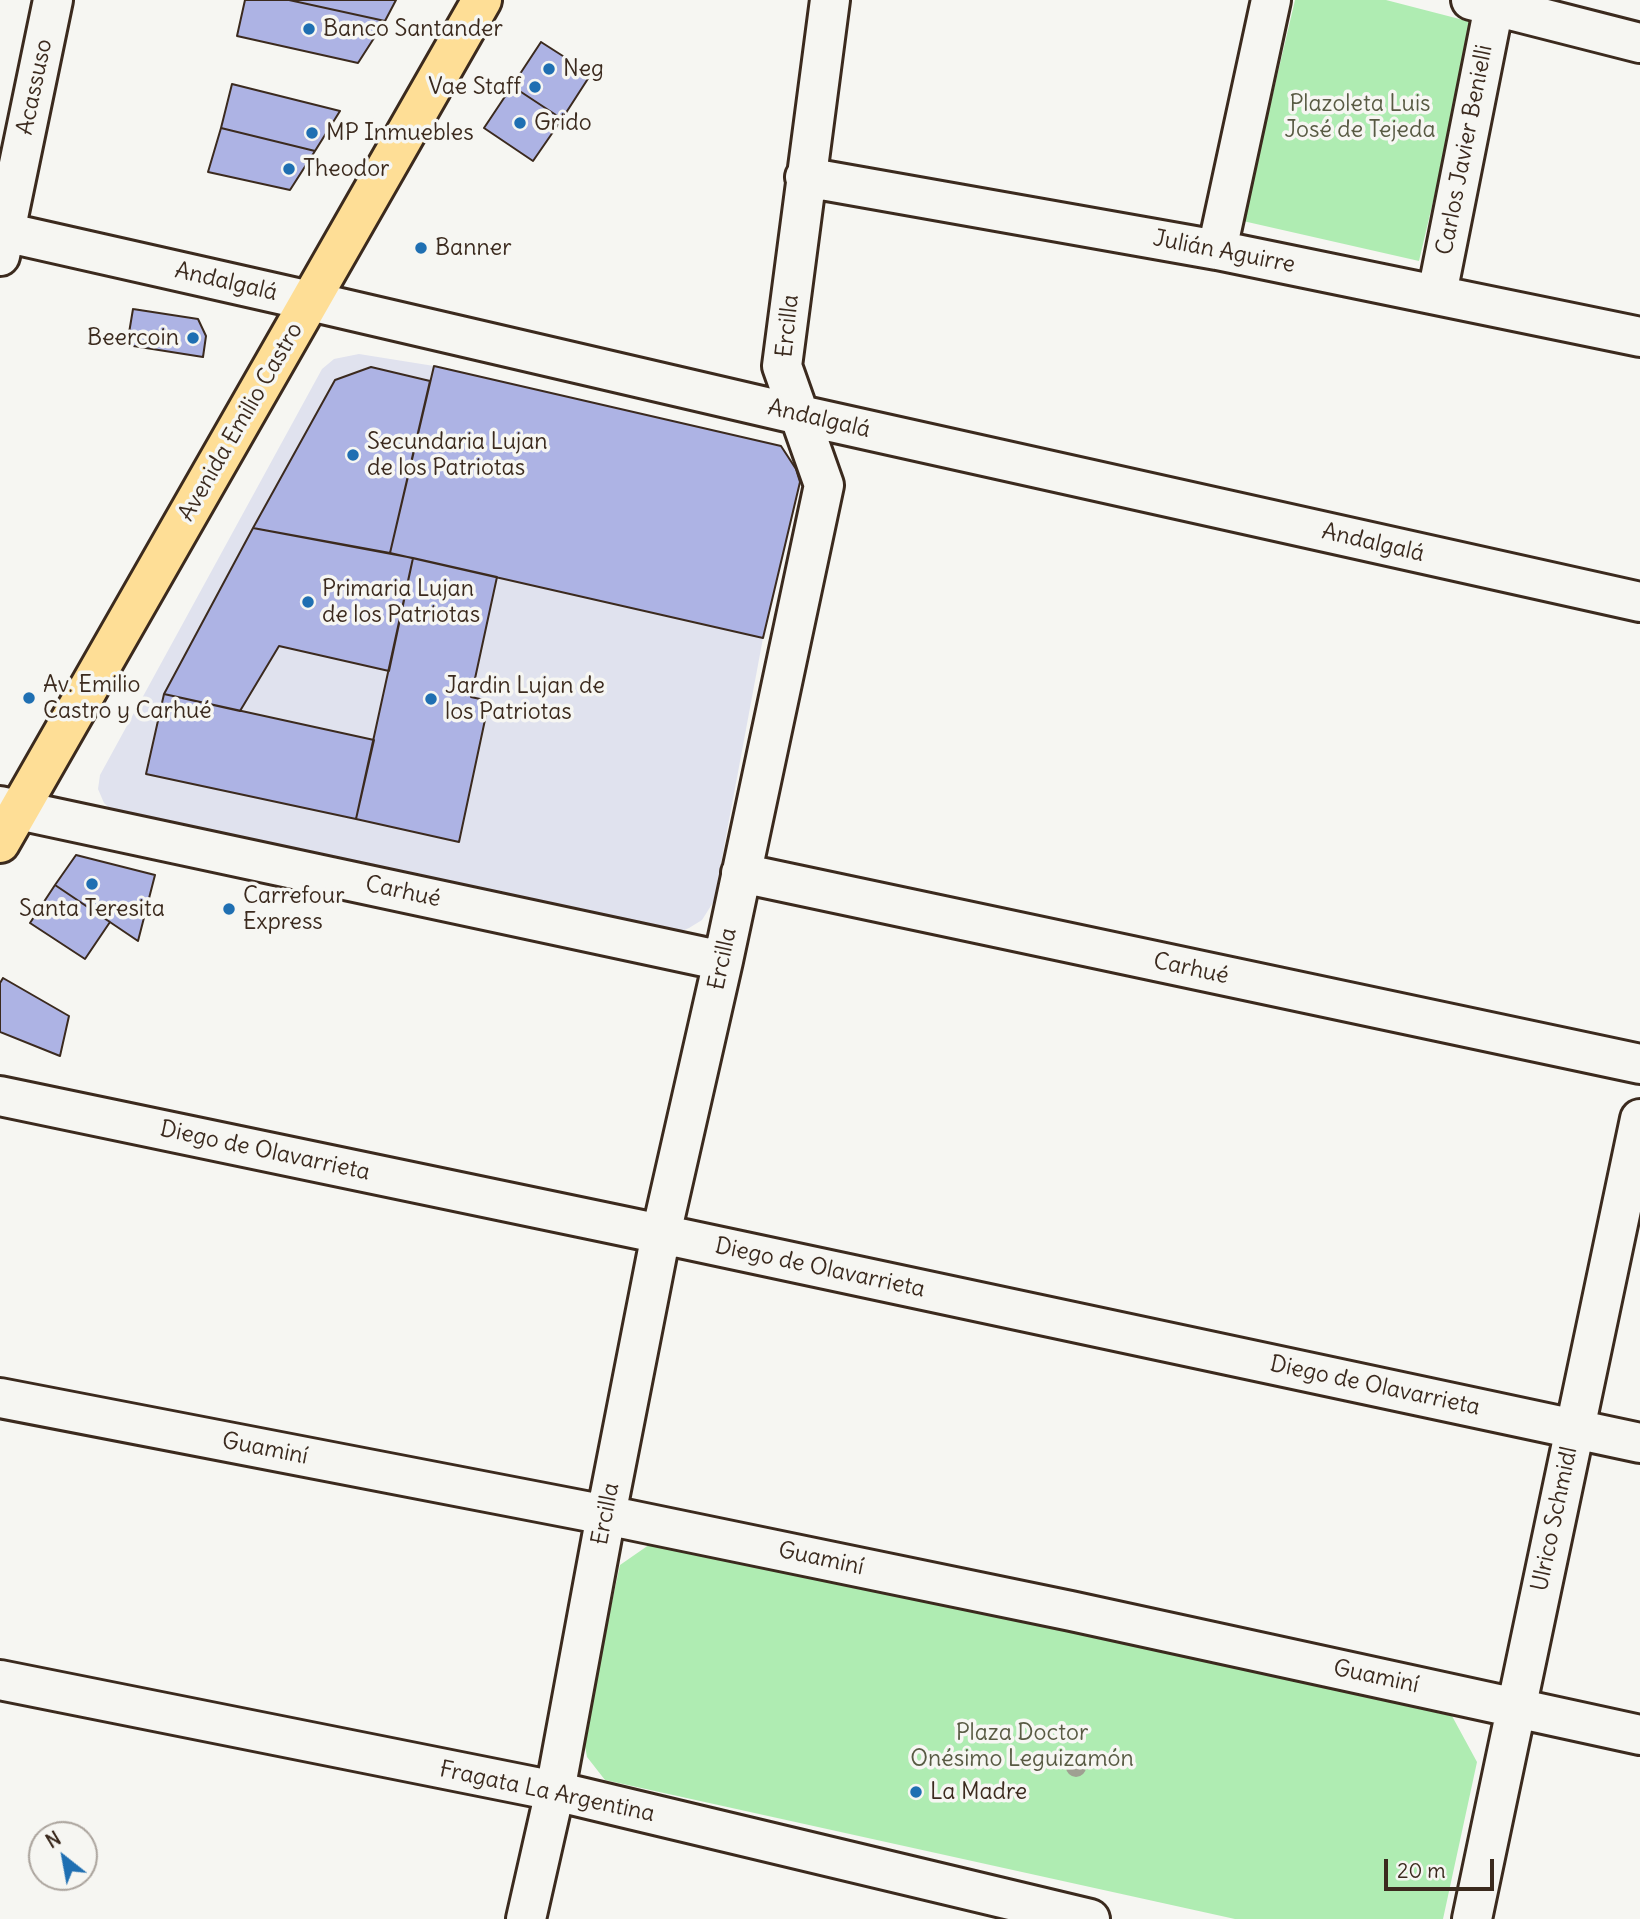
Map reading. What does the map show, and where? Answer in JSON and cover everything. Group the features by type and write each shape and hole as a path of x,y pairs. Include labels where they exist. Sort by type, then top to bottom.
{"main road":[{"name":"Avenida Emilio Castro","path":"0,843 10,808 310,301 482,0"}],"street":[{"name":"Acassuso","path":"2,240 53,0"},
{"name":"Ercilla","path":"526,1919 555,1791 661,1234 723,961 824,485 782,366 830,0"},
{"path":"1217,250 1271,0"},
{"path":"1482,3 1640,43"},
{"name":"Carlos Javier Benielli","path":"1437,294 1482,3"},
{"name":"Julián Aguirre","path":"805,177 1217,250 1640,337"},
{"name":"Andalgalá","path":"2,240 310,301 800,415 1640,602"},
{"name":"Carhué","path":"10,808 723,961"},
{"name":"Carhué","path":"741,873 1640,1064"},
{"name":"Diego de Olavarrieta","path":"0,1096 1640,1443"},
{"name":"Ulrico Schmidl","path":"1472,1919 1640,1119"},
{"name":"Guaminí","path":"0,1398 606,1515 1640,1735"},
{"name":"Fragata La Argentina","path":"0,1680 555,1791 1090,1919"}],"shaded area":[{"path":"359,354 434,366 390,553 763,638 714,901 702,920 689,928 677,933 116,814 104,803 98,789 100,775 322,369 334,359"}],"green space":[{"name":"Plazoleta Luis José de Tejeda","path":"1295,0 1386,0 1475,23 1419,261 1243,221"},
{"name":"Plaza Doctor Onésimo Leguizamón","path":"656,1540 1452,1716 1477,1762 1443,1919 1235,1919 605,1780 587,1757 583,1735 620,1565"}],"building":[{"name":"Banco Santander","path":"245,0 289,0 385,21 358,63 237,36"},
{"path":"289,0 396,0 385,21"},
{"path":"541,42 591,74 562,119 512,86"},
{"path":"232,84 340,111 315,151 221,128"},
{"path":"512,86 562,119 533,161 484,128"},
{"path":"221,128 315,151 290,190 208,172"},
{"path":"133,309 198,319 206,336 203,357 127,345"},
{"path":"434,366 781,446 796,469 800,482 763,638 390,553"},
{"name":"Secundaria Lujan de los Patriotas","path":"371,367 430,381 390,553 253,528 335,380"},
{"name":"Primaria Lujan de los Patriotas","path":"253,528 413,558 389,671 279,646 240,711 164,694"},
{"name":"Jardin Lujan de los Patriotas","path":"413,558 497,577 471,697 489,701 459,842 356,819"},
{"path":"164,694 374,740 356,819 146,774"},
{"path":"76,855 155,875 138,941 55,885"},
{"path":"55,885 110,922 85,959 30,923"},
{"path":"3,978 69,1016 60,1056 0,1032 0,983"}],"place":[{"name":"Banco Santander","path":"309,29"},
{"name":"Neg","path":"549,69"},
{"name":"Vae Staff","path":"535,87"},
{"name":"Grido","path":"520,123"},
{"name":"MP Inmuebles","path":"312,133"},
{"name":"Theodor","path":"289,169"},
{"name":"Banner","path":"421,248"},
{"name":"Beercoin","path":"193,338"},
{"name":"Secundaria Lujan de los Patriotas","path":"353,455"},
{"name":"Primaria Lujan de los Patriotas","path":"308,602"},
{"name":"Av. Emilio Castro y Carhué","path":"29,698"},
{"name":"Jardin Lujan de los Patriotas","path":"431,699"},
{"name":"Santa Teresita","path":"92,884"},
{"name":"Carrefour Express","path":"229,909"},
{"name":"La Madre","path":"916,1792"}]}
